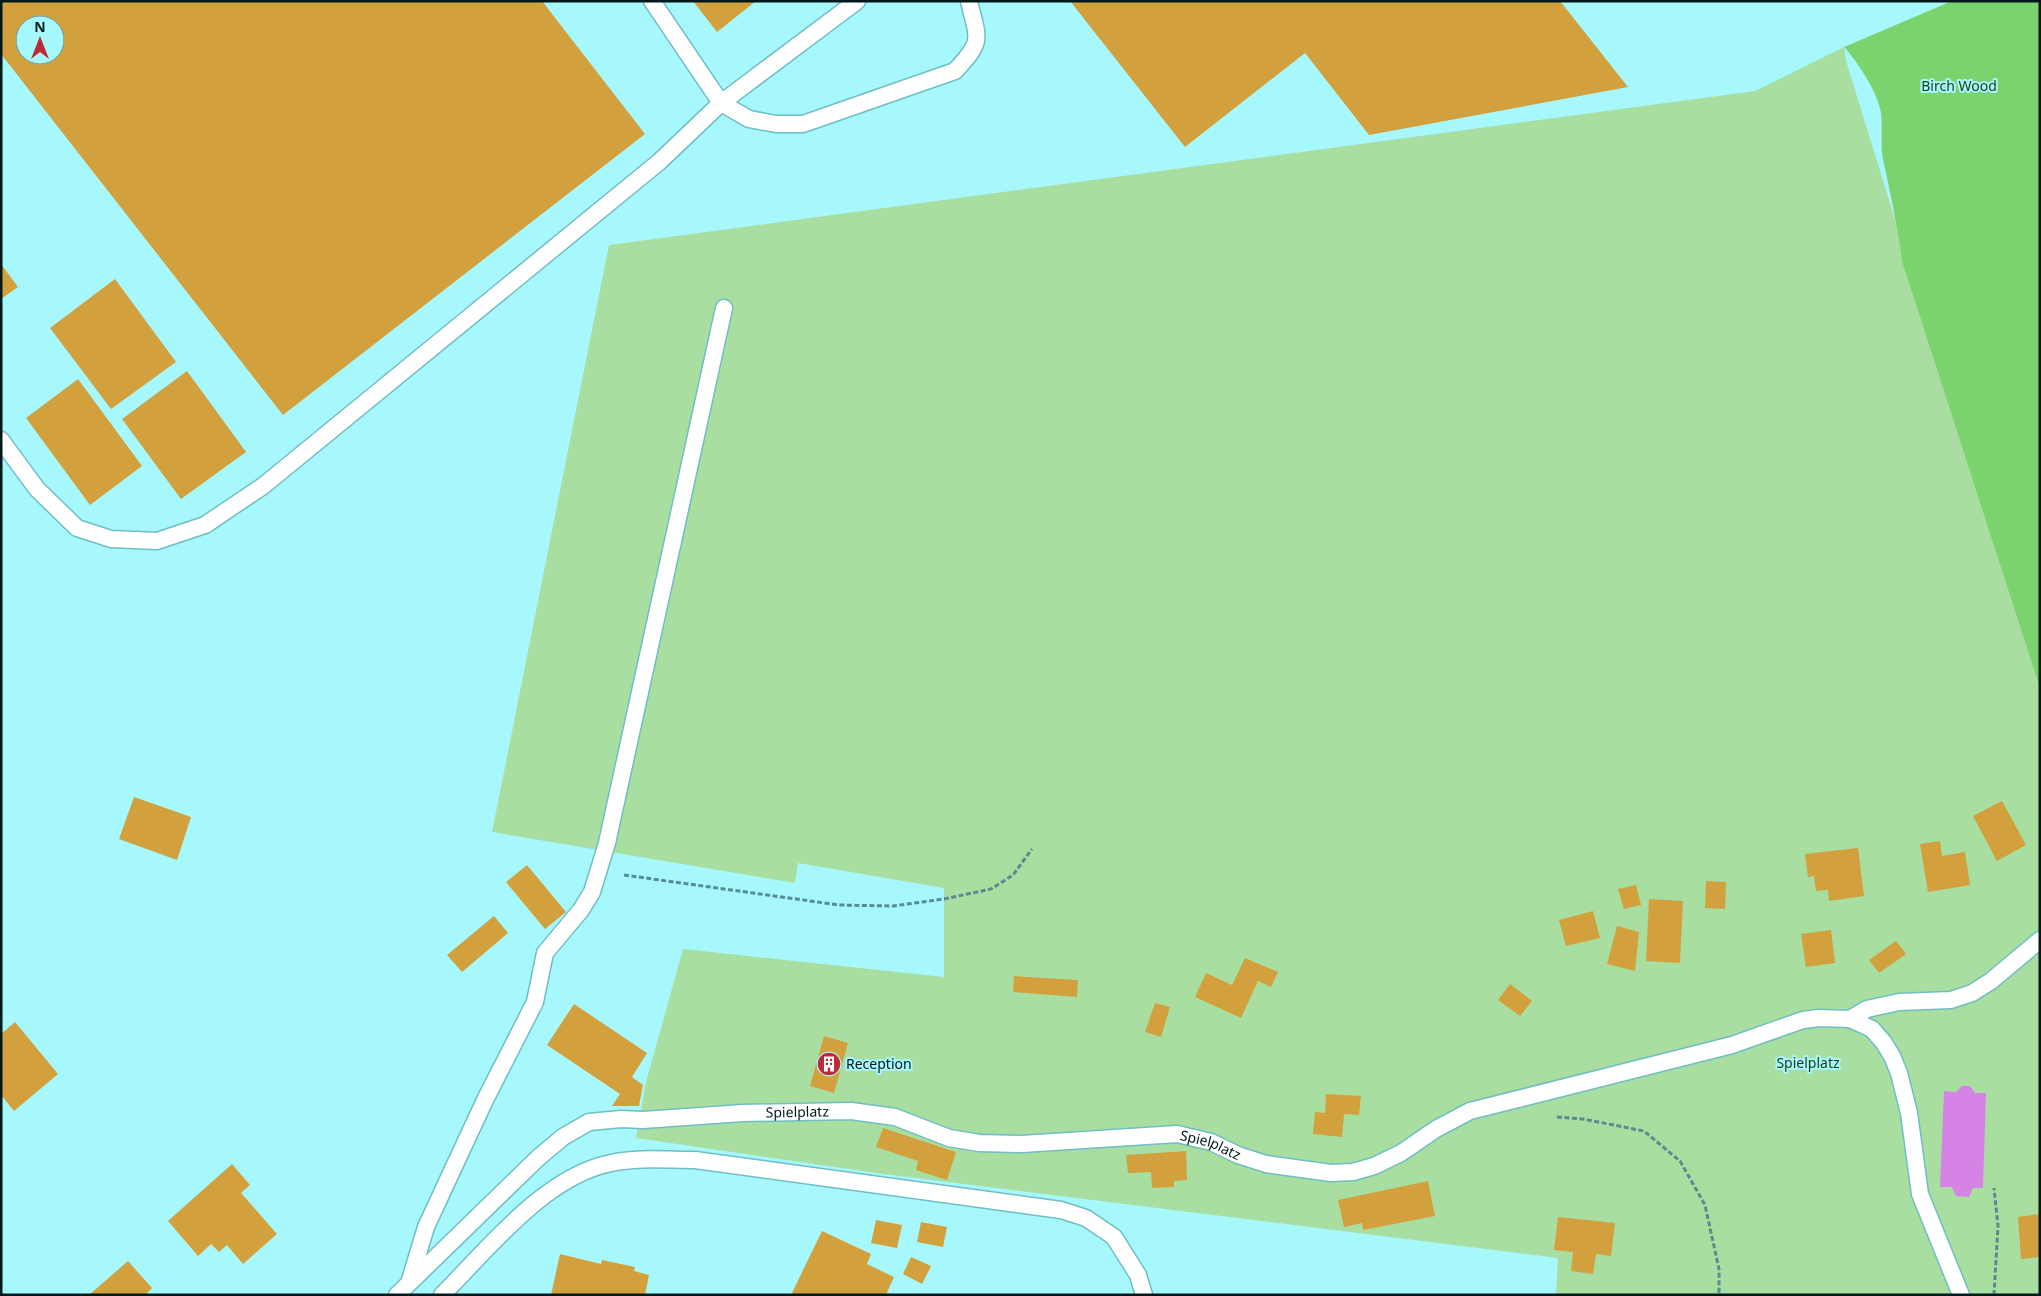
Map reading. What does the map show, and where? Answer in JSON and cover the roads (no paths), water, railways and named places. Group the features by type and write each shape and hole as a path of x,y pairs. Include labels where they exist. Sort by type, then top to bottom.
{"lane":[{"path":"652,1 721,103 749,118 776,124 803,124 955,71 971,53 978,38 969,1"},
{"path":"1,440 37,489 77,528 111,539 157,541 205,525 278,473 659,162 721,103 857,1"},
{"path":"410,1282 426,1227 485,1100 535,1002 545,952 581,910 592,892 599,872 607,843 724,308"},
{"name":"Spielplatz","path":"397,1295 538,1158 563,1137 589,1122 743,1113 851,1111 894,1117 949,1138 979,1144 1022,1144 1177,1134 1211,1142 1238,1155 1266,1164 1331,1173 1353,1172 1374,1166 1401,1153 1436,1129 1470,1111 1732,1045 1803,1020 1819,1018 1850,1019 1867,1009 1899,1002 1951,1000 1972,993 1992,981 2040,940"},
{"path":"1850,1019 1872,1029 1892,1056 1899,1073 1909,1113 1920,1194 1961,1295"},
{"path":"442,1295 543,1194 572,1176 610,1163 653,1159 695,1160 1061,1210 1086,1218 1114,1237 1138,1275 1144,1295"}],"place":[{"name":"Reception","path":"829,1064"}],"park label":[{"name":"Birch Wood","path":"1959,86"}]}
